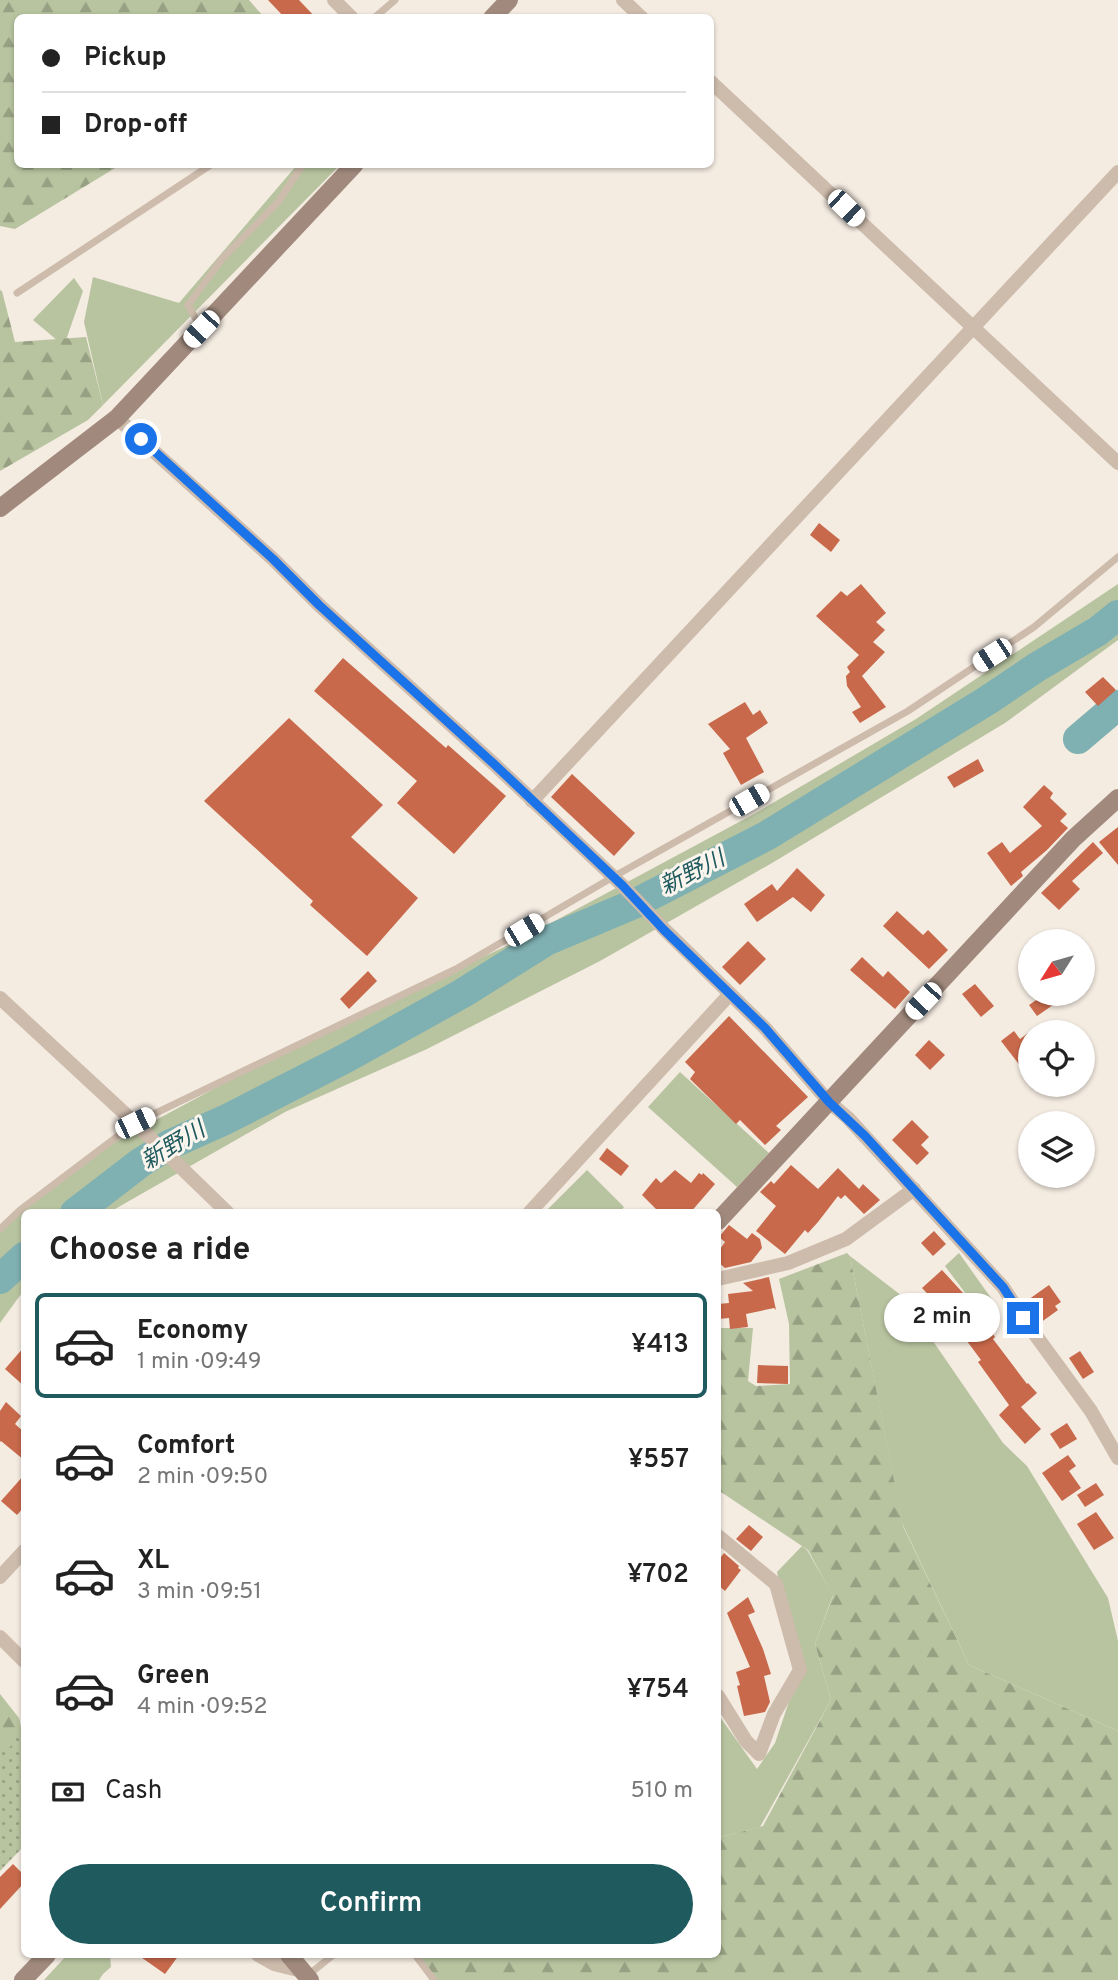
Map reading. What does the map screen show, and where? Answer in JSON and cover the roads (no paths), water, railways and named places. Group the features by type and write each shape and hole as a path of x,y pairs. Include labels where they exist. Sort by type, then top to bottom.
{"street":[{"path":"334,0 348,14"},
{"path":"496,14 509,0"},
{"path":"623,0 638,14"},
{"path":"714,85 1118,463"},
{"path":"0,508 117,418 351,168"},
{"path":"532,801 1118,172"},
{"path":"117,418 273,559 319,605 618,881 664,930 765,1028 829,1102 848,1118 1003,1287 1091,1411 1118,1458"},
{"path":"721,1218 1073,839 1118,798"},
{"path":"533,1209 730,994"},
{"path":"0,998 224,1209"},
{"path":"721,1278 788,1263 846,1239 914,1189"},
{"path":"721,1538 776,1584 800,1670 774,1714 759,1754 746,1741 721,1701"},
{"path":"0,1577 21,1554"},
{"path":"0,1637 21,1658"},
{"path":"23,1980 44,1958"},
{"path":"263,1958 306,1976"},
{"path":"291,1958 306,1976"}],"lane":[{"path":"379,14 395,0"},
{"path":"17,293 206,168"},
{"path":"201,329 188,305 222,259 279,201 300,168"},
{"path":"21,1209 135,1123 456,970 618,881 908,710 1034,627 1118,557"},
{"path":"0,1229 21,1209"},
{"path":"306,1976 329,1958"},
{"path":"417,1958 434,1980"}],"waterway":[{"name":"新野川","path":"80,1209 140,1163 169,1145 227,1119 346,1058 463,993 546,941 634,904 768,835 1098,631 1118,615"},
{"path":"1078,739 1118,705"},
{"name":"新野川","path":"0,1279 21,1260"}]}
